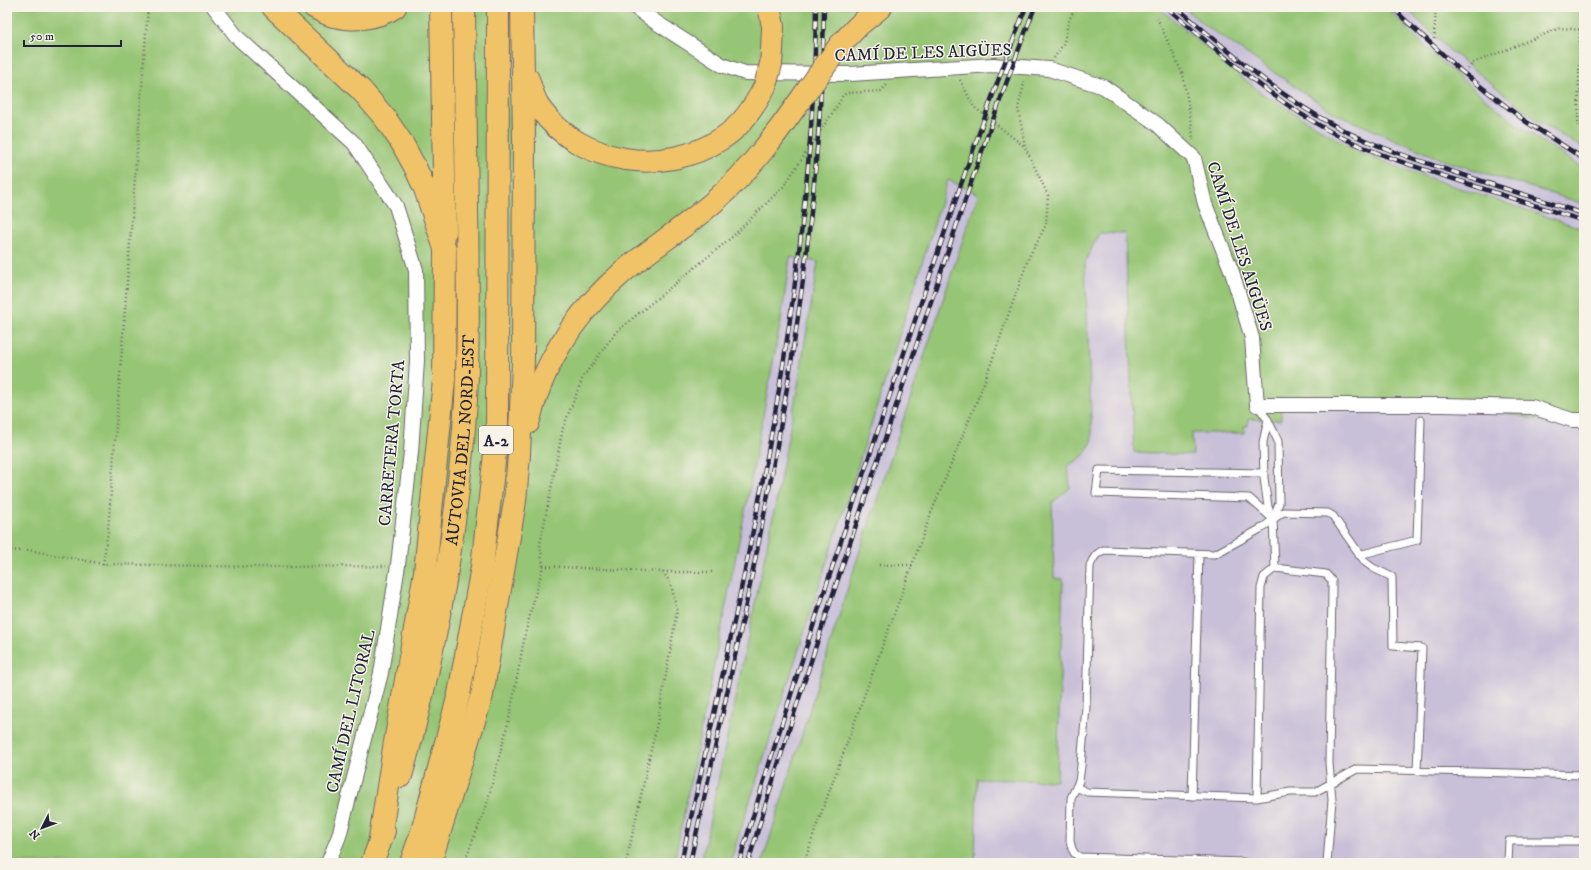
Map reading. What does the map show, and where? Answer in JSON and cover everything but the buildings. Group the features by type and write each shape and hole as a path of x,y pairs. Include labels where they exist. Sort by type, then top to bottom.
{"highway":[{"path":"273,7 360,90 385,118 402,143 415,167 425,189 445,249"},
{"path":"314,7 334,16 358,19 395,7"},
{"path":"375,854 424,572 444,380 445,249 441,7"},
{"name":"AUTOVIA DEL NORD-EST","path":"375,854 396,794 427,676 440,610 460,466 466,399 469,296 464,7"},
{"name":"AUTOVIA DEL NORD-EST","path":"411,863 422,835 459,694 482,567 497,436 498,7"},
{"path":"430,863 482,695 515,501 519,455 523,354 522,7"},
{"path":"523,66 540,109 557,128 577,143 604,155 628,160 652,161 679,158 702,151 723,138 741,122 757,102 765,86 771,64 773,26 769,7"},
{"path":"519,455 538,391 546,372 558,348 582,316 602,292 623,272 699,214 734,183 764,150 840,45 859,25 881,7"}],"street":[{"name":"CARRETERA TORTA","path":"214,7 237,38 354,143 396,206 416,270 417,361 411,452 398,565"},
{"name":"CAMÍ DE LES AIGÜES","path":"635,7 722,65 745,72 850,74 993,65 1049,69 1104,87 1157,124 1194,158 1205,204 1232,272 1252,338 1257,406"},
{"path":"1257,406 1442,405 1532,407 1572,420 1584,420"},
{"name":"CAMÍ DEL LITORAL","path":"328,863 339,836 381,673 398,565"}],"lane":[{"path":"1257,406 1268,420 1278,441 1279,503 1273,519"},
{"path":"1268,420 1263,442 1264,473 1268,507 1273,519 1275,568"},
{"path":"1359,555 1418,540 1421,420"},
{"path":"1264,473 1099,470 1096,493 1249,498 1273,519"},
{"path":"1245,863 1092,860 1080,857 1075,854 1072,849 1070,841 1071,798 1079,781 1084,737 1090,566 1092,558 1097,552 1104,550 1215,554 1262,528 1283,512 1328,513 1337,520 1359,555 1373,568 1392,578 1393,646 1422,648 1417,771"},
{"path":"1192,796 1199,554"},
{"path":"1256,798 1261,588 1264,577 1275,568 1326,574 1332,581 1329,763 1332,800 1327,863"},
{"path":"1076,787 1087,792 1256,798 1290,792 1315,792 1357,769 1584,774"},
{"path":"1508,863 1509,841 1584,841"}],"path":[{"path":"103,564 108,531 148,7"},
{"path":"1049,69 1063,43 1067,26 1073,12 1078,7"},
{"path":"1434,39 1436,7"},
{"path":"1157,18 1183,74 1192,127 1194,158"},
{"path":"1468,69 1473,63 1560,28 1584,30"},
{"path":"1578,126 1580,29"},
{"path":"954,67 974,107 1025,147"},
{"path":"804,863 912,565 984,383 1029,257 1046,225 1048,195 1025,147 1018,108 1029,68"},
{"path":"464,863 486,807 510,715 525,634 543,566 540,545 563,428 583,377 616,332 732,237 784,186 843,95 848,93 881,91 887,85 890,72"},
{"path":"7,551 28,550 103,564 262,567 398,565"},
{"path":"879,565 912,565"},
{"path":"543,566 663,572 714,572"},
{"path":"626,863 659,714 677,611 671,584 663,572"}],"shaded area":[{"path":"1158,7 1183,7 1203,24 1334,113 1440,159 1584,204 1584,229 1438,181 1360,153 1260,92"},
{"path":"1386,7 1405,7 1448,49 1541,123 1584,149 1584,169 1516,124 1440,61"},
{"path":"948,180 978,194 848,587 762,863 730,863 872,422"},
{"path":"1099,233 1125,233 1133,420 1193,455 1192,433 1244,433 1244,425 1248,419 1281,406 1496,411 1584,425 1584,863 975,863 977,778 1057,780 1063,579 1054,579 1052,503 1070,488 1068,466 1083,456 1092,442 1085,262"},
{"path":"790,257 818,261 798,385 777,497 701,863 674,863 749,491 781,320"}],"green space":[{"path":"7,7 1158,7 1260,92 1360,153 1438,181 1584,229 1584,425 1562,424 1496,411 1281,407 1281,420 1248,419 1248,426 1244,426 1244,433 1192,433 1193,455 1134,452 1125,233 1099,233 1085,262 1092,442 1083,456 1068,466 1070,488 1052,503 1054,578 1063,579 1057,781 977,779 975,863 762,863 848,587 978,194 948,180 730,863 701,863 777,497 798,385 818,262 790,257 781,320 749,491 674,863 7,863"},
{"path":"1183,7 1386,7 1440,61 1516,124 1584,169 1584,204 1440,159 1334,113 1203,24"},
{"path":"1405,7 1584,7 1584,149 1541,123 1448,49"}],"railway":[{"path":"681,863 750,545 771,438 788,331 802,223 812,115 816,7"},
{"path":"690,863 758,545 796,331 810,223 820,115 824,7"},
{"path":"739,863 796,678 857,493 960,188 1026,7"},
{"path":"748,863 803,684 862,507 983,149 1035,7"},
{"path":"1166,7 1226,58 1268,91 1290,107 1335,134 1413,166 1584,221"},
{"path":"1176,7 1254,72 1295,102 1339,128 1367,141 1412,158 1584,214"},
{"path":"1393,7 1461,71 1525,121 1584,159"}]}
